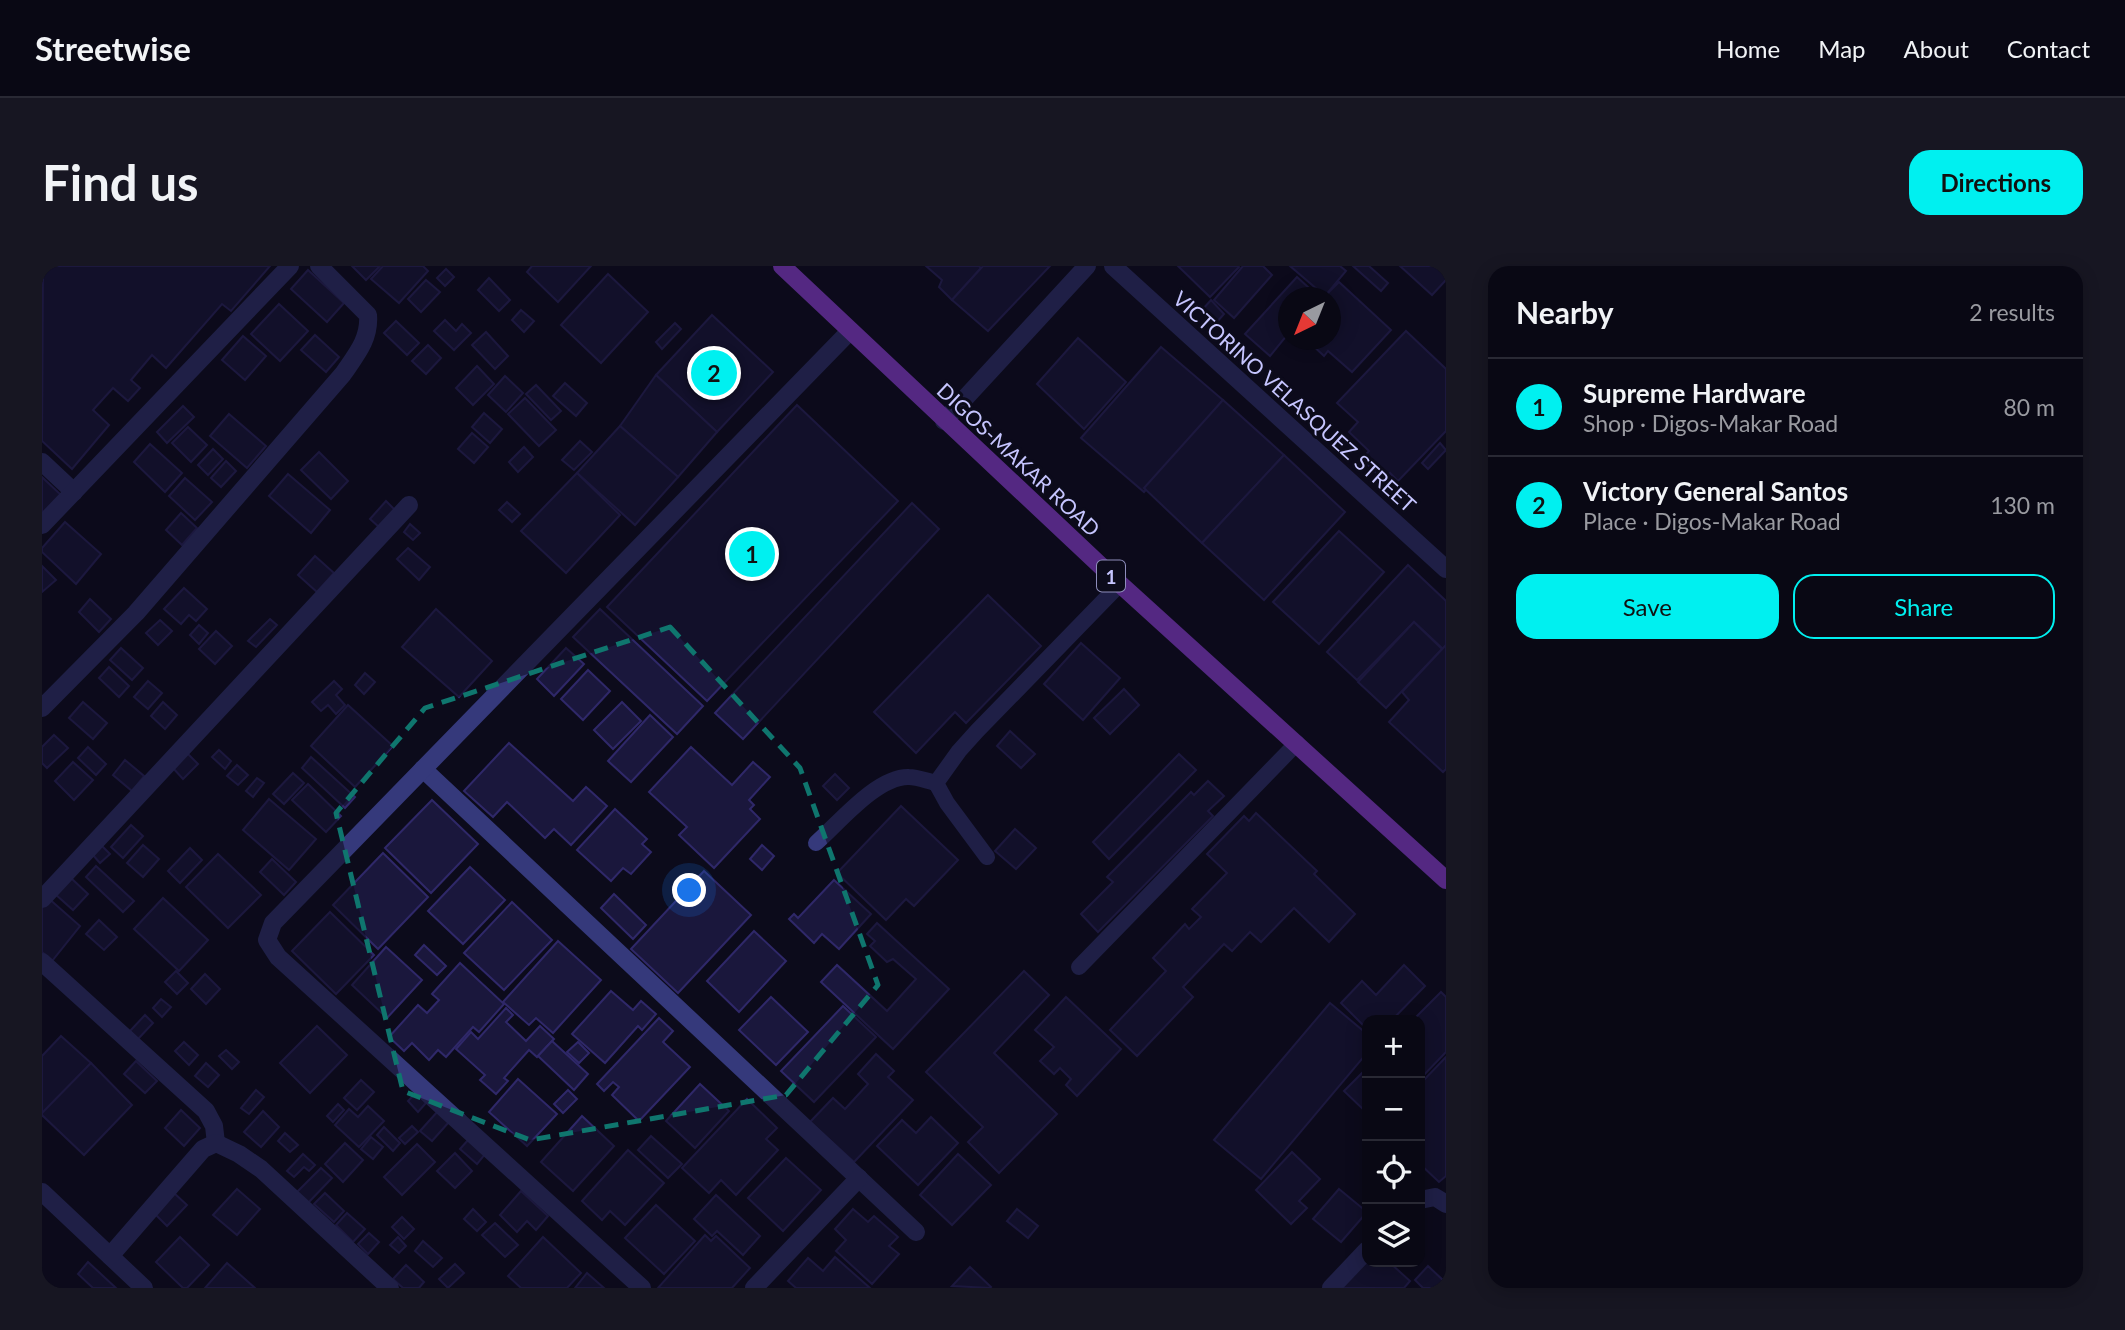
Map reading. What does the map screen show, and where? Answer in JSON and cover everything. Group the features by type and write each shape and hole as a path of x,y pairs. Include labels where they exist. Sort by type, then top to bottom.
{"main road":[{"name":"DIGOS-MAKAR ROAD","path":"782,266 1120,584 1446,880"}],"street":[{"path":"42,524 289,266"},
{"path":"42,708 136,613 343,374 362,346 369,330 368,315 319,266"},
{"path":"944,421 1087,266"},
{"name":"VICTORINO VELASQUEZ STREET","path":"1113,266 1446,569"},
{"path":"642,1288 278,957 267,940 273,923 850,331"},
{"path":"42,462 74,492"},
{"path":"42,899 409,505"},
{"path":"423,769 916,1232"},
{"path":"42,962 206,1111 215,1126 216,1143"},
{"path":"110,1256 203,1149 216,1143"},
{"path":"216,1143 261,1169 390,1288"},
{"path":"754,1288 859,1178"},
{"path":"42,1192 144,1288"},
{"path":"1425,1199 1435,1197 1446,1204"},
{"path":"1331,1288 1362,1255"}],"lane":[{"path":"936,783 977,731 1120,584"},
{"path":"1079,967 1297,743"},
{"path":"816,843 876,789 891,780 909,777 936,783 947,803 987,857"}],"highlighted area":[{"path":"670,627 800,768 878,985 786,1095 530,1140 403,1091 336,813 425,708"}],"building":[{"path":"43,266 270,266 231,311 222,304 166,368 152,355 131,380 140,388 128,401 113,388 93,410 109,425 72,469 42,441"},
{"path":"352,266 380,266 366,280"},
{"path":"383,266 423,266 428,271 399,303 371,279"},
{"path":"532,266 591,266 558,302 527,272"},
{"path":"926,266 981,268 952,300 939,287 942,280"},
{"path":"983,266 1050,266 988,331 952,300"},
{"path":"1178,266 1238,266 1239,267 1210,297"},
{"path":"1243,266 1263,266 1272,275 1234,318 1214,300"},
{"path":"1290,266 1340,266 1346,271 1333,287 1314,287"},
{"path":"1353,266 1369,266 1388,283 1381,291"},
{"path":"1400,266 1446,266 1446,280 1432,295"},
{"path":"446,269 454,277 445,286 437,278"},
{"path":"308,270 344,303 327,322 291,289"},
{"path":"608,274 648,312 601,363 561,325"},
{"path":"1297,277 1308,287 1288,287"},
{"path":"489,278 510,300 499,311 478,290"},
{"path":"426,280 440,292 421,312 408,299"},
{"path":"1339,282 1391,330 1352,372 1328,351 1324,356 1318,350 1341,350 1341,287 1334,287"},
{"path":"1278,298 1278,346 1270,356 1245,334"},
{"path":"1211,300 1224,314 1216,323 1202,310"},
{"path":"279,304 308,331 280,361 251,334"},
{"path":"521,310 534,321 524,332 512,320"},
{"path":"712,315 773,372 717,432 656,375"},
{"path":"445,320 456,331 462,324 471,333 454,350 434,331"},
{"path":"396,321 419,343 407,355 384,333"},
{"path":"675,323 681,329 662,349 656,342"},
{"path":"1406,331 1446,369 1446,431 1398,481 1390,473 1383,480 1362,459 1369,451 1349,432 1358,422 1337,403"},
{"path":"486,332 508,356 495,369 472,345"},
{"path":"315,335 339,357 326,372 301,350"},
{"path":"243,336 266,356 245,380 222,360"},
{"path":"1078,338 1126,382 1084,429 1037,384"},
{"path":"428,345 441,358 426,374 412,361"},
{"path":"1161,347 1223,400 1144,492 1081,438"},
{"path":"477,366 494,384 473,405 456,388"},
{"path":"656,375 717,432 678,477 620,426"},
{"path":"505,376 523,393 506,412 488,395"},
{"path":"565,383 587,403 576,416 553,396"},
{"path":"536,385 561,411 551,420 526,394"},
{"path":"525,398 556,430 539,446 508,414"},
{"path":"1223,400 1284,455 1202,543 1144,488"},
{"path":"797,405 898,501 707,701 607,607"},
{"path":"183,406 194,417 167,443 157,432"},
{"path":"484,413 502,429 490,443 472,427"},
{"path":"229,414 266,446 247,468 210,436"},
{"path":"620,426 678,477 635,525 577,473"},
{"path":"188,427 207,445 191,462 172,443"},
{"path":"472,433 488,447 474,463 458,449"},
{"path":"580,441 592,452 574,470 562,460"},
{"path":"1440,443 1446,450 1428,469 1422,463"},
{"path":"150,444 182,473 165,492 134,462"},
{"path":"524,447 533,457 518,472 509,462"},
{"path":"213,449 223,459 208,475 198,465"},
{"path":"319,452 348,481 331,499 301,470"},
{"path":"1284,455 1345,512 1264,600 1202,543"},
{"path":"226,461 236,471 221,487 211,478"},
{"path":"577,473 620,515 566,573 521,531"},
{"path":"288,474 330,510 311,533 269,496"},
{"path":"42,477 61,495 42,516"},
{"path":"185,478 212,502 195,520 169,496"},
{"path":"386,501 395,510 379,527 370,519"},
{"path":"507,502 520,514 512,522 499,510"},
{"path":"912,503 939,529 743,739 715,713"},
{"path":"181,513 197,528 182,545 166,530"},
{"path":"65,522 101,554 76,584 42,552 42,548"},
{"path":"410,524 420,533 413,540 404,532"},
{"path":"1339,531 1384,572 1319,644 1273,602"},
{"path":"408,548 430,567 419,580 397,559"},
{"path":"315,556 334,573 317,592 298,575"},
{"path":"1408,565 1446,601 1446,645 1443,649 1414,622 1357,680 1327,652"},
{"path":"42,566 56,580 42,592"},
{"path":"184,588 207,609 196,621 189,615 181,624 164,609"},
{"path":"988,595 1041,646 966,723 955,712 916,753 874,712"},
{"path":"90,599 111,619 99,632 79,612"},
{"path":"436,609 492,661 459,697 402,647"},
{"path":"600,609 703,706 677,734 573,637"},
{"path":"270,619 277,625 256,647 248,641"},
{"path":"160,620 172,631 158,645 146,633"},
{"path":"1414,622 1442,649 1386,708 1358,682"},
{"path":"199,625 208,633 199,644 190,635"},
{"path":"216,631 232,646 215,664 199,649"},
{"path":"1081,643 1120,678 1083,720 1044,684"},
{"path":"1446,645 1446,769 1443,772 1389,722 1409,700 1402,692"},
{"path":"121,648 143,668 132,680 110,660"},
{"path":"566,648 584,664 554,696 537,679"},
{"path":"109,667 129,686 119,697 99,678"},
{"path":"588,670 610,691 583,720 561,699"},
{"path":"365,673 375,682 364,694 355,685"},
{"path":"148,681 162,693 148,709 134,697"},
{"path":"334,681 342,689 336,695 345,705 336,714 328,705 321,711 312,702"},
{"path":"1124,689 1139,705 1110,734 1094,718"},
{"path":"83,702 107,723 93,739 69,718"},
{"path":"163,702 177,715 165,729 151,716"},
{"path":"622,702 641,721 613,749 594,730"},
{"path":"348,705 393,746 355,787 311,746"},
{"path":"650,715 673,737 631,782 608,761"},
{"path":"1010,731 1035,754 1021,768 997,746"},
{"path":"54,735 68,748 47,768 42,763 42,747"},
{"path":"509,743 573,801 586,787 607,806 571,845 554,829 545,838 507,802 493,817 464,791"},
{"path":"88,747 106,764 96,775 78,758"},
{"path":"691,747 732,785 753,762 770,777 749,800 754,805 750,809 760,819 714,868 679,835 687,827 649,792"},
{"path":"219,750 231,761 225,769 212,757"},
{"path":"186,752 198,764 183,779 172,767"},
{"path":"1179,754 1196,770 1109,859 1093,842"},
{"path":"311,757 355,797 345,808 302,768"},
{"path":"125,760 144,776 132,791 113,775"},
{"path":"73,762 93,780 74,800 55,781"},
{"path":"237,765 248,775 238,785 227,776"},
{"path":"293,773 304,783 284,804 273,794"},
{"path":"835,774 849,788 837,800 823,786"},
{"path":"257,778 264,783 253,797 246,791"},
{"path":"1208,781 1224,796 1208,811 1213,816 1098,932 1081,914 1113,882 1107,877 1191,792 1194,795"},
{"path":"308,784 341,816 326,832 292,800"},
{"path":"269,799 316,839 289,870 243,830"},
{"path":"432,800 478,844 431,893 385,848"},
{"path":"901,806 958,860 914,906 906,899 886,920 837,873"},
{"path":"615,809 647,839 642,844 651,852 631,874 623,868 611,881 577,850"},
{"path":"1256,813 1317,871 1314,874 1355,914 1329,942 1294,908 1261,942 1250,932 1232,951 1224,944 1183,987 1193,997 1137,1056 1110,1030 1166,971 1153,958 1185,924 1189,929 1201,917 1192,909 1227,873 1207,854 1244,816 1249,821"},
{"path":"131,825 143,836 123,858 111,847"},
{"path":"1015,829 1036,848 1016,869 995,851"},
{"path":"101,845 110,854 100,863 92,854"},
{"path":"143,845 159,859 143,877 127,863"},
{"path":"762,845 774,856 762,870 750,859"},
{"path":"190,848 202,860 180,883 168,871"},
{"path":"383,853 428,897 378,949 333,905"},
{"path":"218,854 261,895 228,928 186,887"},
{"path":"272,859 296,882 284,895 260,872"},
{"path":"96,866 134,901 123,912 86,877"},
{"path":"470,867 505,900 463,944 428,911"},
{"path":"704,871 751,915 678,993 631,949"},
{"path":"71,878 88,894 73,910 55,894"},
{"path":"834,880 871,914 839,949 822,934 814,943 789,919 794,914 798,918"},
{"path":"614,894 646,925 633,939 601,908"},
{"path":"47,897 80,926 52,961 42,952 42,904"},
{"path":"163,898 208,940 179,971 134,929"},
{"path":"512,902 552,940 504,990 464,953"},
{"path":"330,912 374,955 336,994 292,951"},
{"path":"99,920 117,937 104,950 86,934"},
{"path":"877,923 949,989 893,1049 821,982 837,965 887,1011 916,979 893,959 887,962 870,946 875,941 867,934"},
{"path":"754,931 786,961 739,1012 707,981"},
{"path":"558,941 601,980 553,1033 536,1018 529,1025 503,1002"},
{"path":"424,945 446,966 437,975 415,955"},
{"path":"386,947 422,980 387,1018 352,985"},
{"path":"460,963 504,1004 479,1032 473,1027 446,1057 438,1050 429,1060 412,1043 404,1051 389,1037 418,1005 427,1013 439,1000 432,994"},
{"path":"1404,965 1425,986 1397,1015 1362,1015 1362,1024 1341,1003 1362,981 1376,995"},
{"path":"176,971 188,983 177,994 165,982"},
{"path":"1024,971 1049,995 994,1053 1057,1114 999,1173 968,1142 983,1127 926,1072"},
{"path":"205,974 220,989 206,1004 191,989"},
{"path":"611,991 633,1010 641,1001 656,1014 642,1030 638,1026 605,1063 572,1034"},
{"path":"1441,992 1446,997 1446,1052 1425,1074 1425,1015 1418,1015"},
{"path":"771,997 808,1032 776,1065 739,1030"},
{"path":"1066,997 1121,1049 1077,1096 1066,1085 1071,1079 1060,1068 1054,1074 1040,1061 1054,1047 1035,1030"},
{"path":"161,999 171,1007 162,1017 153,1008"},
{"path":"1330,1003 1362,1030 1362,1059 1261,1179 1214,1140"},
{"path":"843,1006 876,1037 814,1102 781,1071"},
{"path":"506,1008 513,1015 506,1022 526,1041 540,1026 554,1039 537,1057 529,1050 504,1078 508,1081 496,1094 480,1080 485,1075 456,1049 471,1032 478,1039"},
{"path":"145,1015 153,1023 138,1039 130,1031"},
{"path":"659,1018 673,1031 663,1042 690,1067 639,1121 612,1095 619,1087 613,1082 604,1091 597,1084"},
{"path":"317,1026 347,1055 310,1093 280,1063"},
{"path":"61,1036 91,1063 42,1116 42,1056"},
{"path":"552,1041 588,1074 574,1090 538,1056"},
{"path":"184,1042 198,1055 189,1065 175,1051"},
{"path":"578,1042 589,1053 579,1063 567,1052"},
{"path":"226,1050 239,1062 232,1069 219,1056"},
{"path":"876,1054 894,1071 888,1077 913,1100 854,1162 810,1122 833,1098 845,1109 868,1084 858,1074"},
{"path":"1446,1057 1446,1176 1439,1182 1425,1169 1425,1079"},
{"path":"136,1061 157,1081 145,1093 124,1074"},
{"path":"91,1063 132,1105 84,1155 42,1113"},
{"path":"206,1063 219,1075 208,1087 195,1076"},
{"path":"1362,1073 1362,1108 1344,1091"},
{"path":"518,1079 557,1114 527,1146 489,1112"},
{"path":"361,1080 374,1092 357,1110 344,1098"},
{"path":"700,1084 729,1111 695,1148 666,1121"},
{"path":"256,1090 264,1097 249,1114 241,1108"},
{"path":"568,1090 577,1099 563,1113 554,1104"},
{"path":"416,1093 426,1103 418,1112 408,1101"},
{"path":"747,1099 777,1128 766,1139 778,1150 736,1195 721,1180 709,1193 682,1168"},
{"path":"338,1104 344,1110 333,1122 327,1116"},
{"path":"368,1106 384,1121 359,1147 335,1125 349,1109 358,1117"},
{"path":"181,1110 200,1128 184,1146 165,1128"},
{"path":"263,1111 279,1127 261,1147 244,1132"},
{"path":"438,1111 449,1122 432,1141 420,1131"},
{"path":"582,1116 614,1146 573,1191 541,1162"},
{"path":"931,1117 958,1143 918,1185 877,1146 902,1120 916,1133"},
{"path":"412,1126 418,1132 405,1144 399,1138"},
{"path":"384,1127 400,1143 393,1151 377,1135"},
{"path":"285,1133 298,1145 290,1152 278,1141"},
{"path":"651,1136 682,1164 668,1178 638,1150"},
{"path":"371,1137 383,1147 373,1159 361,1149"},
{"path":"469,1139 485,1154 477,1164 460,1149"},
{"path":"345,1143 363,1160 343,1182 325,1164"},
{"path":"417,1144 435,1162 402,1195 384,1177"},
{"path":"628,1150 664,1183 625,1225 610,1211 602,1220 582,1201"},
{"path":"1292,1152 1320,1179 1299,1201 1307,1208 1291,1224 1256,1190"},
{"path":"455,1153 472,1171 455,1188 437,1171"},
{"path":"303,1154 315,1165 309,1171 304,1167 294,1177 287,1171"},
{"path":"958,1154 991,1185 952,1225 920,1195"},
{"path":"786,1158 821,1190 783,1231 748,1198"},
{"path":"321,1168 332,1178 307,1204 296,1193"},
{"path":"237,1189 260,1209 237,1235 213,1215"},
{"path":"1339,1189 1362,1208 1362,1218 1341,1242 1313,1219"},
{"path":"521,1191 548,1216 536,1230 527,1221 517,1232 500,1215"},
{"path":"174,1193 187,1205 167,1226 154,1213"},
{"path":"325,1193 344,1211 334,1222 314,1204"},
{"path":"716,1195 760,1236 743,1255 717,1231 712,1236 694,1219"},
{"path":"656,1205 695,1241 664,1274 625,1238"},
{"path":"473,1209 486,1222 477,1231 464,1219"},
{"path":"853,1209 868,1222 874,1216 898,1237 889,1246 899,1254 872,1284 836,1251 846,1240 835,1229"},
{"path":"1017,1209 1038,1226 1028,1238 1007,1221"},
{"path":"347,1213 365,1229 353,1242 336,1225"},
{"path":"402,1217 414,1229 404,1239 392,1227"},
{"path":"495,1223 518,1245 505,1257 482,1235"},
{"path":"369,1233 379,1242 368,1254 358,1244"},
{"path":"705,1235 711,1241 716,1236 750,1268 732,1288 658,1288"},
{"path":"180,1237 209,1265 187,1288 183,1288 156,1262"},
{"path":"398,1237 406,1246 399,1253 390,1245"},
{"path":"543,1237 581,1273 567,1288 521,1288 508,1276"},
{"path":"423,1241 442,1258 433,1267 415,1251"},
{"path":"835,1257 870,1288 796,1288 788,1281 808,1258 823,1271"},
{"path":"88,1262 116,1288 93,1288 78,1274"},
{"path":"227,1263 255,1288 205,1288"},
{"path":"455,1264 464,1273 448,1288 439,1279"},
{"path":"406,1265 424,1282 419,1288 403,1288 393,1279"},
{"path":"1362,1266 1395,1267 1410,1281 1404,1288 1335,1288"},
{"path":"1428,1266 1446,1283 1446,1288 1423,1288 1415,1280"},
{"path":"970,1267 991,1287 990,1288 952,1286"},
{"path":"587,1273 604,1288 575,1288"}],"place":[{"name":"Victory General Santos","path":"714,373"},
{"name":"Supreme Hardware","path":"752,554"}]}
